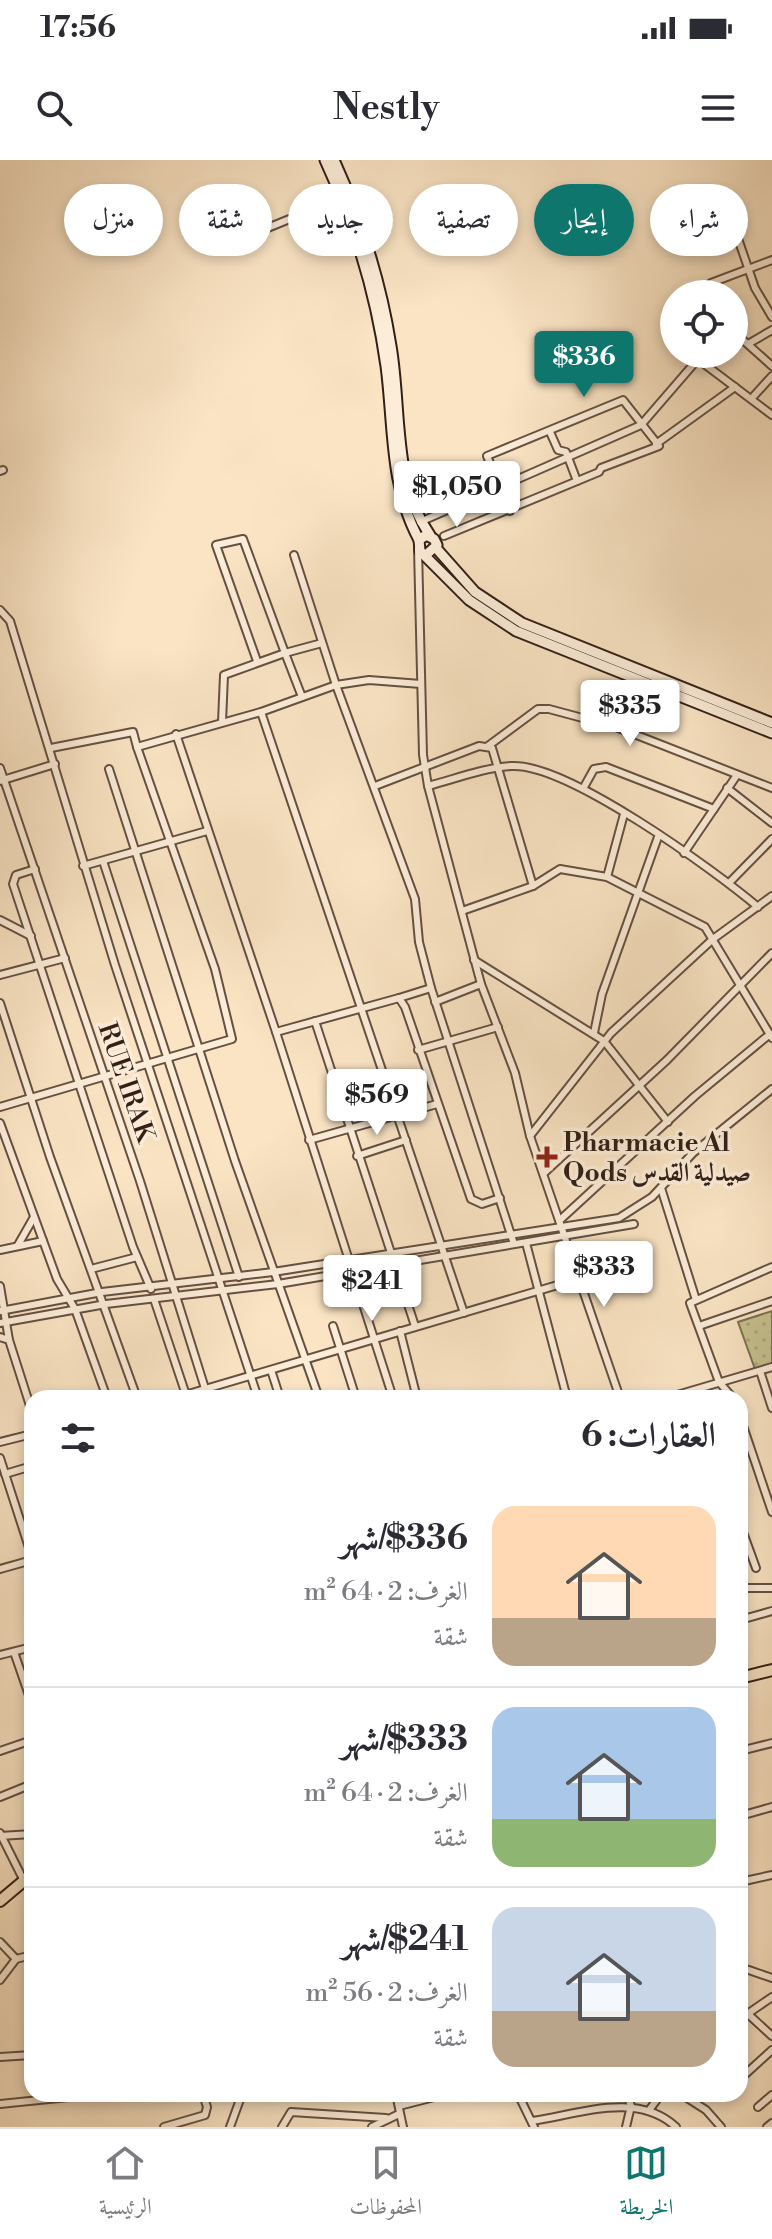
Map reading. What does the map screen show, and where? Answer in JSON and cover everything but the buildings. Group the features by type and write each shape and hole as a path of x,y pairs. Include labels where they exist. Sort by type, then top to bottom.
{"main road":[{"path":"748,1674 772,1670"},
{"path":"0,1901 24,1880"}],"street":[{"path":"325,160 335,184"},
{"path":"334,160 364,236 383,304 394,364 403,466 420,522 475,592 522,623 772,723"},
{"path":"360,256 372,294 386,366 396,481 422,549 469,600 504,624 772,733"},
{"path":"744,256 772,317"},
{"path":"719,280 772,260"},
{"path":"772,330 748,344 772,366"},
{"path":"420,522 641,425 690,368"},
{"path":"710,368 772,415"},
{"path":"752,398 772,376"},
{"path":"656,444 735,387"},
{"path":"510,511 487,456 623,400 659,446 601,468 599,472 510,511 436,541 422,549 416,574 428,786 481,984 515,1073 530,1136 617,1390"},
{"path":"550,432 558,450 568,457 577,481"},
{"path":"257,661 216,545 243,539 302,697"},
{"path":"422,549 436,541"},
{"path":"294,555 336,685 415,899 419,942 435,1002 514,1244"},
{"path":"0,610 10,621 51,748 83,866 255,1390"},
{"path":"222,722 224,675 257,661 322,643"},
{"path":"137,747 261,712 336,685 369,680 421,684"},
{"path":"375,786 488,746 538,709 549,709 616,727 772,788"},
{"path":"261,712 464,1313"},
{"path":"0,1107 229,1042 232,1029 215,969 133,732 51,748"},
{"path":"176,734 276,1032 390,1390"},
{"path":"488,746 495,751 533,886"},
{"path":"2,781 55,764"},
{"path":"428,786 513,766 535,770 584,787 729,883 758,907"},
{"path":"584,787 594,769 606,767 714,809"},
{"name":"RUE IRAK","path":"0,768 174,1286 205,1389"},
{"path":"109,769 273,1272 316,1390"},
{"path":"684,853 737,775"},
{"path":"727,788 772,823"},
{"path":"607,877 624,814"},
{"path":"83,866 207,831"},
{"path":"594,1033 602,994 658,837"},
{"path":"729,883 772,839"},
{"path":"103,861 239,1277"},
{"path":"462,911 533,886 565,868 607,877 699,923 713,939 771,1035 668,1122 560,1220"},
{"path":"35,869 16,875 13,884 137,1257 151,1289"},
{"path":"530,1136 604,1041 713,939 772,896"},
{"path":"0,920 31,936"},
{"path":"544,1173 638,1087 772,953"},
{"path":"0,975 65,958"},
{"path":"474,960 604,1041 668,1122"},
{"path":"435,1002 481,984"},
{"path":"276,1032 431,988"},
{"path":"399,998 471,1199 482,1204 500,1198"},
{"path":"0,1003 134,1390"},
{"path":"315,1021 415,1326"},
{"path":"418,1050 498,1027"},
{"path":"3,1322 176,1294 278,1284 444,1254 526,1243 619,1218 643,1205 693,1153 772,1089"},
{"path":"309,1140 437,1104"},
{"path":"0,1123 43,1241 75,1309 104,1390"},
{"path":"357,1156 406,1140"},
{"path":"661,1188 696,1300"},
{"path":"18,1245 34,1217"},
{"path":"2,1310 102,1292 239,1277 512,1235 634,1224"},
{"path":"524,1234 565,1390"},
{"path":"0,1250 43,1241"},
{"path":"91,1269 137,1257"},
{"path":"726,1390 719,1382 690,1303 772,1267"},
{"path":"205,1389 578,1279"},
{"path":"0,1286 3,1322 25,1390"},
{"path":"154,1299 184,1390"},
{"path":"699,1326 772,1301"},
{"path":"333,1326 353,1390"},
{"path":"400,1331 415,1390"},
{"path":"0,1337 9,1340"},
{"path":"693,1390 772,1367"},
{"path":"271,1370 277,1390"},
{"path":"760,1371 772,1408"},
{"path":"0,1442 24,1436"},
{"path":"748,1444 772,1512"},
{"path":"0,1458 24,1534"},
{"path":"5,1474 24,1468"},
{"path":"748,1546 756,1568"},
{"path":"0,1569 24,1562"},
{"path":"748,1588 772,1588"},
{"path":"748,1618 772,1611"},
{"path":"0,1655 24,1649"},
{"path":"14,1652 24,1681"},
{"path":"0,1750 24,1742"},
{"path":"748,1749 772,1743"},
{"path":"0,1797 24,1787"},
{"path":"748,1814 772,1807"},
{"path":"0,1835 24,1834"},
{"path":"0,1835 24,1871"},
{"path":"748,1880 772,1875"},
{"path":"0,1942 16,1959"},
{"path":"0,1980 16,1959 24,1957"},
{"path":"748,1970 772,1978"},
{"path":"772,1997 748,2014 772,2036"},
{"path":"748,2072 772,2050"},
{"path":"0,2057 24,2056"},
{"path":"758,2107 772,2095"},
{"path":"0,2104 24,2102"},
{"path":"164,2127 205,2115 205,2102"},
{"path":"230,2127 239,2102"},
{"path":"398,2102 403,2127"},
{"path":"399,2106 415,2102"},
{"path":"522,2102 533,2124 631,2106 650,2109 676,2127"},
{"path":"626,2127 630,2102"},
{"path":"650,2109 655,2102"},
{"path":"694,2102 706,2110 721,2127"},
{"path":"282,2127 291,2112 386,2118"},
{"path":"372,2127 399,2114"},
{"path":"767,2127 772,2123"}],"shaded area":[{"path":"772,1311 772,1364 755,1369 738,1322"}],"place":[{"name":"Pharmacie Al Qods صيدلية القدس","path":"547,1157"}]}
